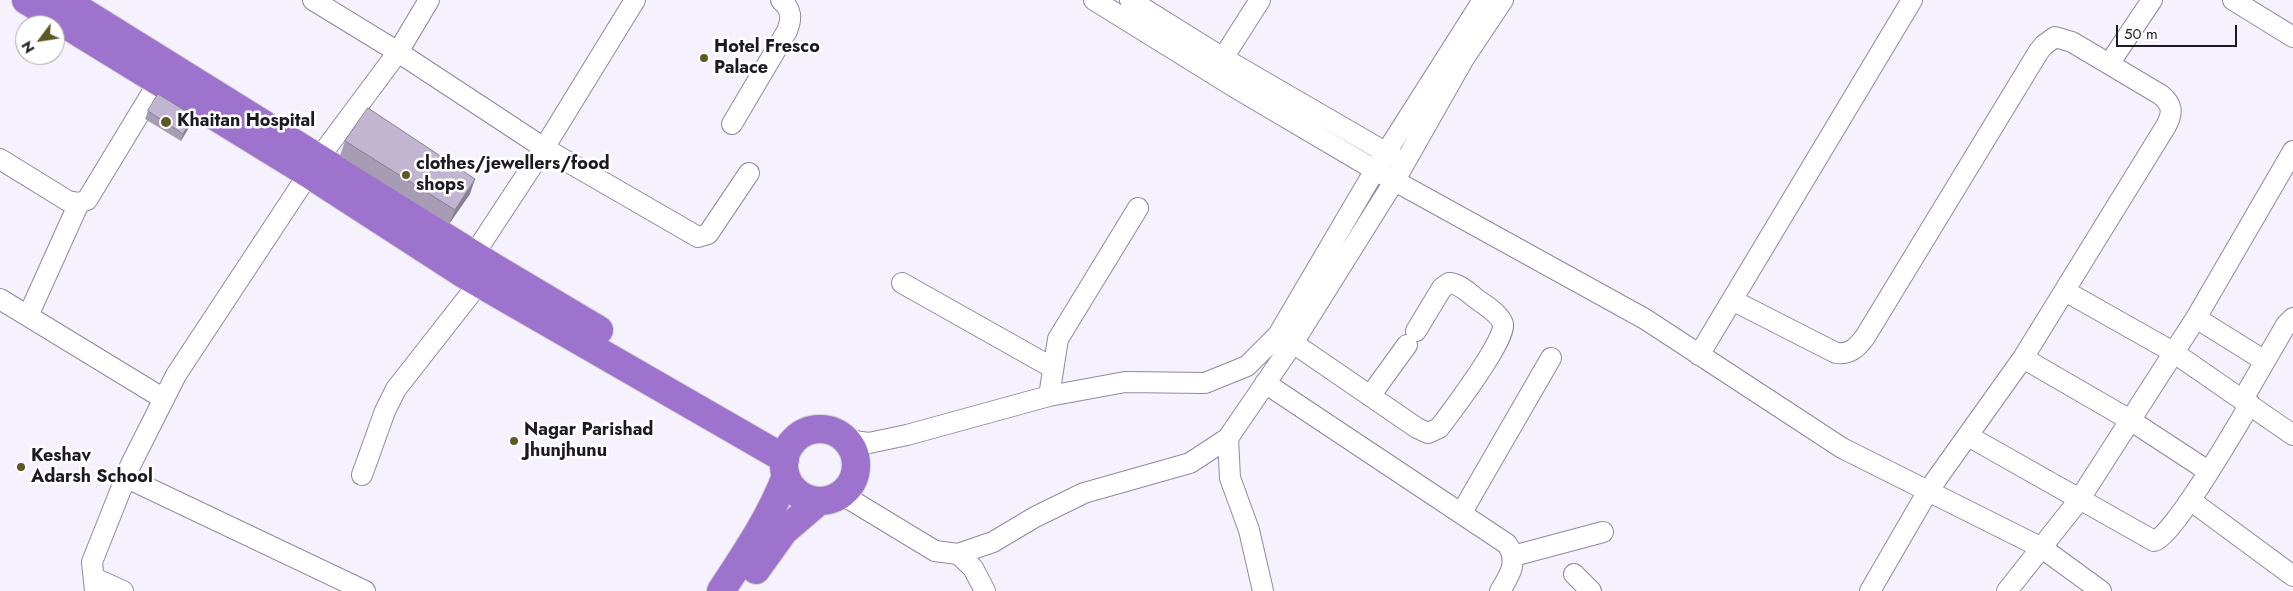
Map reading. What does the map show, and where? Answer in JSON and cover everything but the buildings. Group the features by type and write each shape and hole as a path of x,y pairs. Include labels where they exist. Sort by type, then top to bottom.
{"highway":[{"path":"26,0 158,83 314,166"},
{"path":"64,0 471,270 787,460 799,495 830,498"},
{"path":"720,591 762,528 776,502 787,460 797,437 814,429 823,429 838,434 846,440 855,456 856,466 852,481 784,531 742,591"}],"street":[{"path":"313,0 398,52 544,148 698,237 708,234 748,173"},
{"path":"123,591 94,584 92,562 125,477 176,375 314,166 398,52 429,0"},
{"path":"362,475 385,411 396,389 471,270 635,0"},
{"path":"732,124 791,21 790,12 781,0"},
{"path":"1094,0 1236,88 1380,161 1405,163"},
{"path":"1130,0 1223,58 1380,161 1395,180 1645,320 1842,448 2042,548 2101,591"},
{"path":"1223,58 1260,0"},
{"path":"846,440 869,443 907,435 1049,396 1125,382 1205,383 1247,366 1278,335 1380,161 1483,0"},
{"path":"830,498 935,551 958,554 992,542 1034,517 1084,493 1190,462 1228,438 1293,343 1395,180 1463,60 1503,0"},
{"path":"1699,355 1912,0"},
{"path":"2110,64 2152,0"},
{"path":"2233,0 2293,37"},
{"path":"1732,300 1836,353 1849,352 1854,349 1864,337 2044,45 2055,37 2062,38 2110,64 2161,95 2171,105 2172,112 2166,126 2024,358 1928,491 1870,591"},
{"path":"0,159 68,201 79,203 87,200 94,192 158,83"},
{"path":"2007,591 2079,500 2173,352 2286,181 2293,151"},
{"path":"28,316 79,203"},
{"path":"1049,396 1058,339 1064,326 1138,208"},
{"path":"902,283 1053,368"},
{"path":"1293,343 1416,428 1428,433 1434,432 1446,419 1488,358 1502,335 1502,322 1492,311 1458,286 1449,283 1442,288 1412,338 1370,396"},
{"path":"2065,291 2173,352 2293,435"},
{"path":"0,299 164,399"},
{"path":"2196,318 2265,361"},
{"path":"1968,436 2154,541 2162,537 2190,500 2246,402 2265,361 2286,325 2293,318"},
{"path":"1462,512 1551,358"},
{"path":"2024,358 2130,420 2208,471"},
{"path":"1265,384 1462,512 1507,544 1513,556 1512,569 1500,591"},
{"path":"1228,438 1230,478 1248,530 1263,591"},
{"path":"125,477 365,591"},
{"path":"2190,500 2293,576"},
{"path":"1513,556 1603,532"},
{"path":"958,554 973,568 985,591"},
{"path":"1574,574 1591,591"}],"place":[{"name":"Hotel Fresco Palace","path":"704,58"},
{"name":"Khaitan Hospital","path":"166,122"},
{"name":"clothes/jewellers/food shops","path":"406,175"},
{"name":"Nagar Parishad Jhunjhunu","path":"514,441"},
{"name":"Keshav Adarsh School","path":"21,467"}]}
